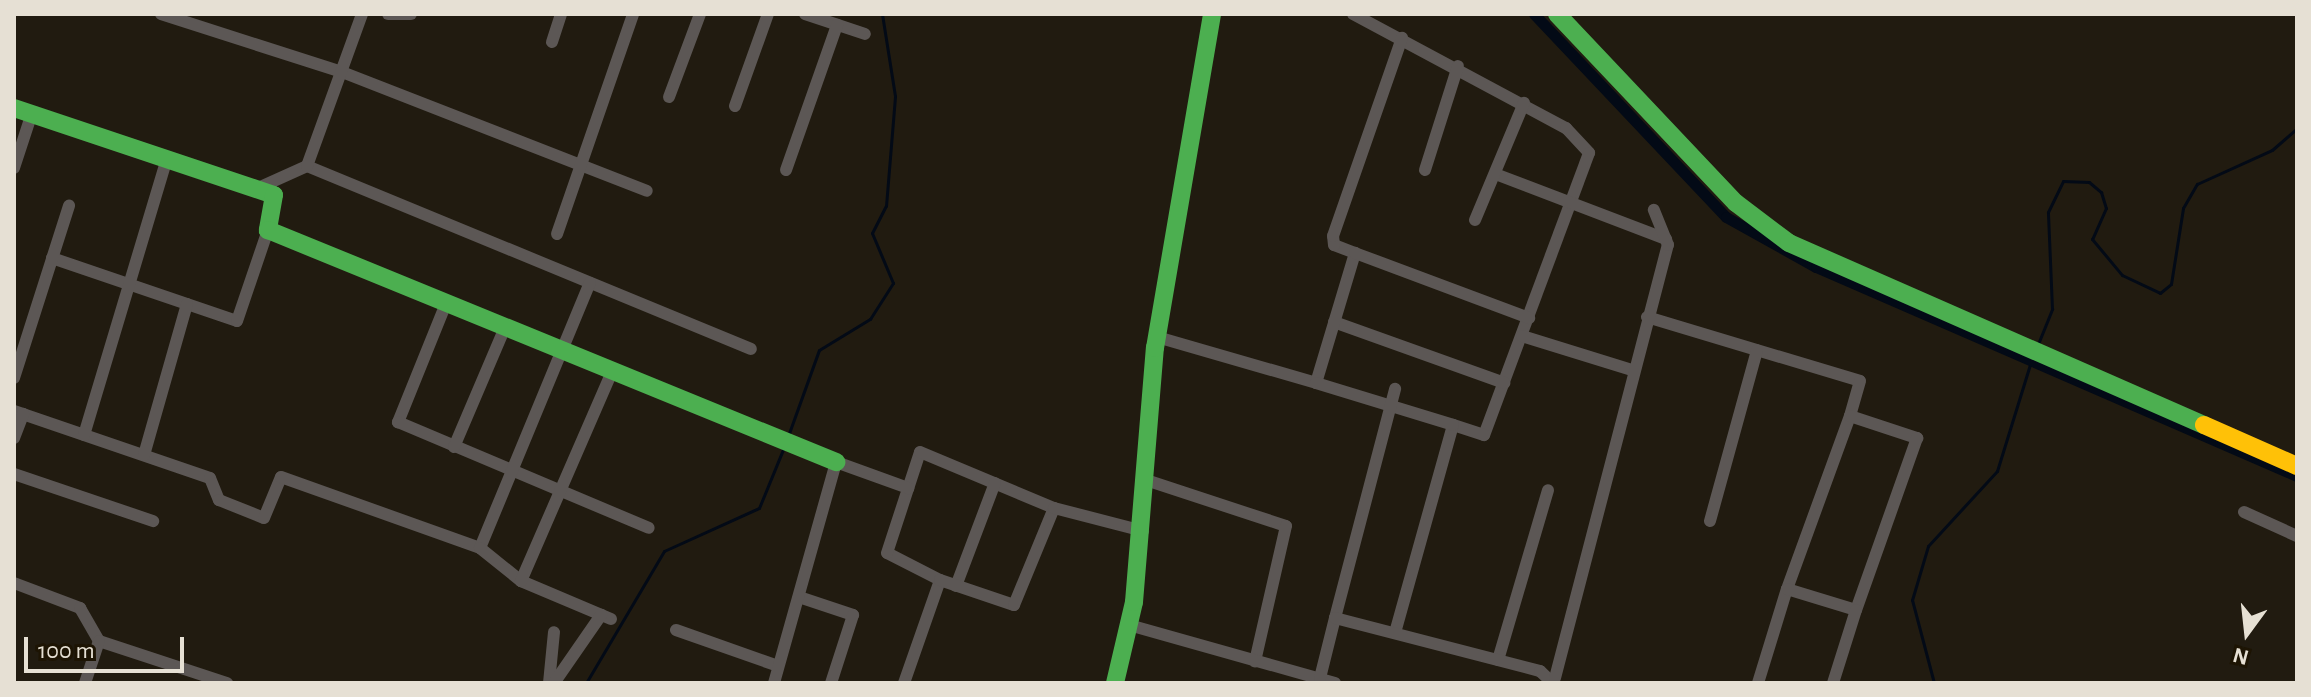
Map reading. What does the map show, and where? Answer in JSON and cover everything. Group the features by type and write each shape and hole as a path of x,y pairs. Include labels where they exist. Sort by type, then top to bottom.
{"street":[{"path":"161,14 342,72 647,191"},
{"path":"256,189 307,166 362,14"},
{"path":"388,14 411,14"},
{"path":"552,42 561,14"},
{"path":"557,234 633,14"},
{"path":"669,97 700,14"},
{"path":"735,106 768,14"},
{"path":"805,14 865,34"},
{"path":"1115,683 1129,625 1143,531 1157,337 1212,14"},
{"path":"1157,337 1391,404 1484,435 1588,162 1587,143 1458,66 1353,14"},
{"path":"1557,14 1761,226 1983,331 2297,466"},
{"path":"786,170 837,25"},
{"path":"1402,38 1333,236 1334,245 1529,318"},
{"path":"1425,170 1458,66"},
{"path":"1475,220 1498,175 1524,103"},
{"path":"14,168 23,111 274,195 268,230 237,321 52,258"},
{"path":"84,435 167,159"},
{"path":"307,166 751,349"},
{"path":"1498,175 1666,239"},
{"path":"14,378 69,206"},
{"path":"1335,618 1498,660 1554,680 1666,239 1654,210"},
{"path":"268,230 836,462 908,488"},
{"path":"1316,383 1355,253"},
{"path":"480,548 566,350 590,283"},
{"path":"447,301 398,422 559,493 649,528"},
{"path":"144,455 187,304"},
{"path":"1647,317 1860,381 1787,589 1758,683"},
{"path":"1334,322 1504,383"},
{"path":"454,447 506,325"},
{"path":"1522,336 1632,370"},
{"path":"1710,521 1757,350"},
{"path":"521,581 613,369"},
{"path":"1320,678 1395,389"},
{"path":"14,438 18,412 210,478 219,500 264,518 281,477 480,548 521,581 606,617 551,683"},
{"path":"1833,683 1917,438 1850,416"},
{"path":"1395,633 1453,425"},
{"path":"1054,508 1014,605 940,580 887,553 920,452 1054,508 1143,531"},
{"path":"774,683 836,462"},
{"path":"14,474 153,521"},
{"path":"1149,481 1286,526 1255,661"},
{"path":"956,586 995,483"},
{"path":"1498,660 1548,490"},
{"path":"2244,512 2297,536"},
{"path":"904,683 940,580"},
{"path":"14,583 80,608 99,641 227,683"},
{"path":"1787,589 1856,610"},
{"path":"799,597 853,615 831,683"},
{"path":"1129,625 1335,683"},
{"path":"676,630 778,666"},
{"path":"551,683 554,632"},
{"path":"85,683 99,641"}],"waterway":[{"path":"788,436 819,350 870,319 893,283 872,233 886,206 895,96 882,14"},
{"path":"1534,14 1726,217 1816,267 2297,476"},
{"path":"2038,344 2052,309 2048,212 2063,181 2089,182 2101,192 2106,208 2092,239 2122,275 2160,293 2171,284 2183,208 2197,184 2272,150 2297,128"},
{"path":"1934,683 1912,600 1928,546 1997,471 2032,358"},
{"path":"586,683 664,551 759,508 784,447"}],"traffic: fast":[{"path":"1115,683 1134,602 1155,348 1212,14"},
{"path":"1557,14 1736,203 1789,243 2204,425"},
{"path":"14,108 274,195 268,230 836,462"}],"traffic: slow":[{"path":"2204,425 2297,466"}]}
